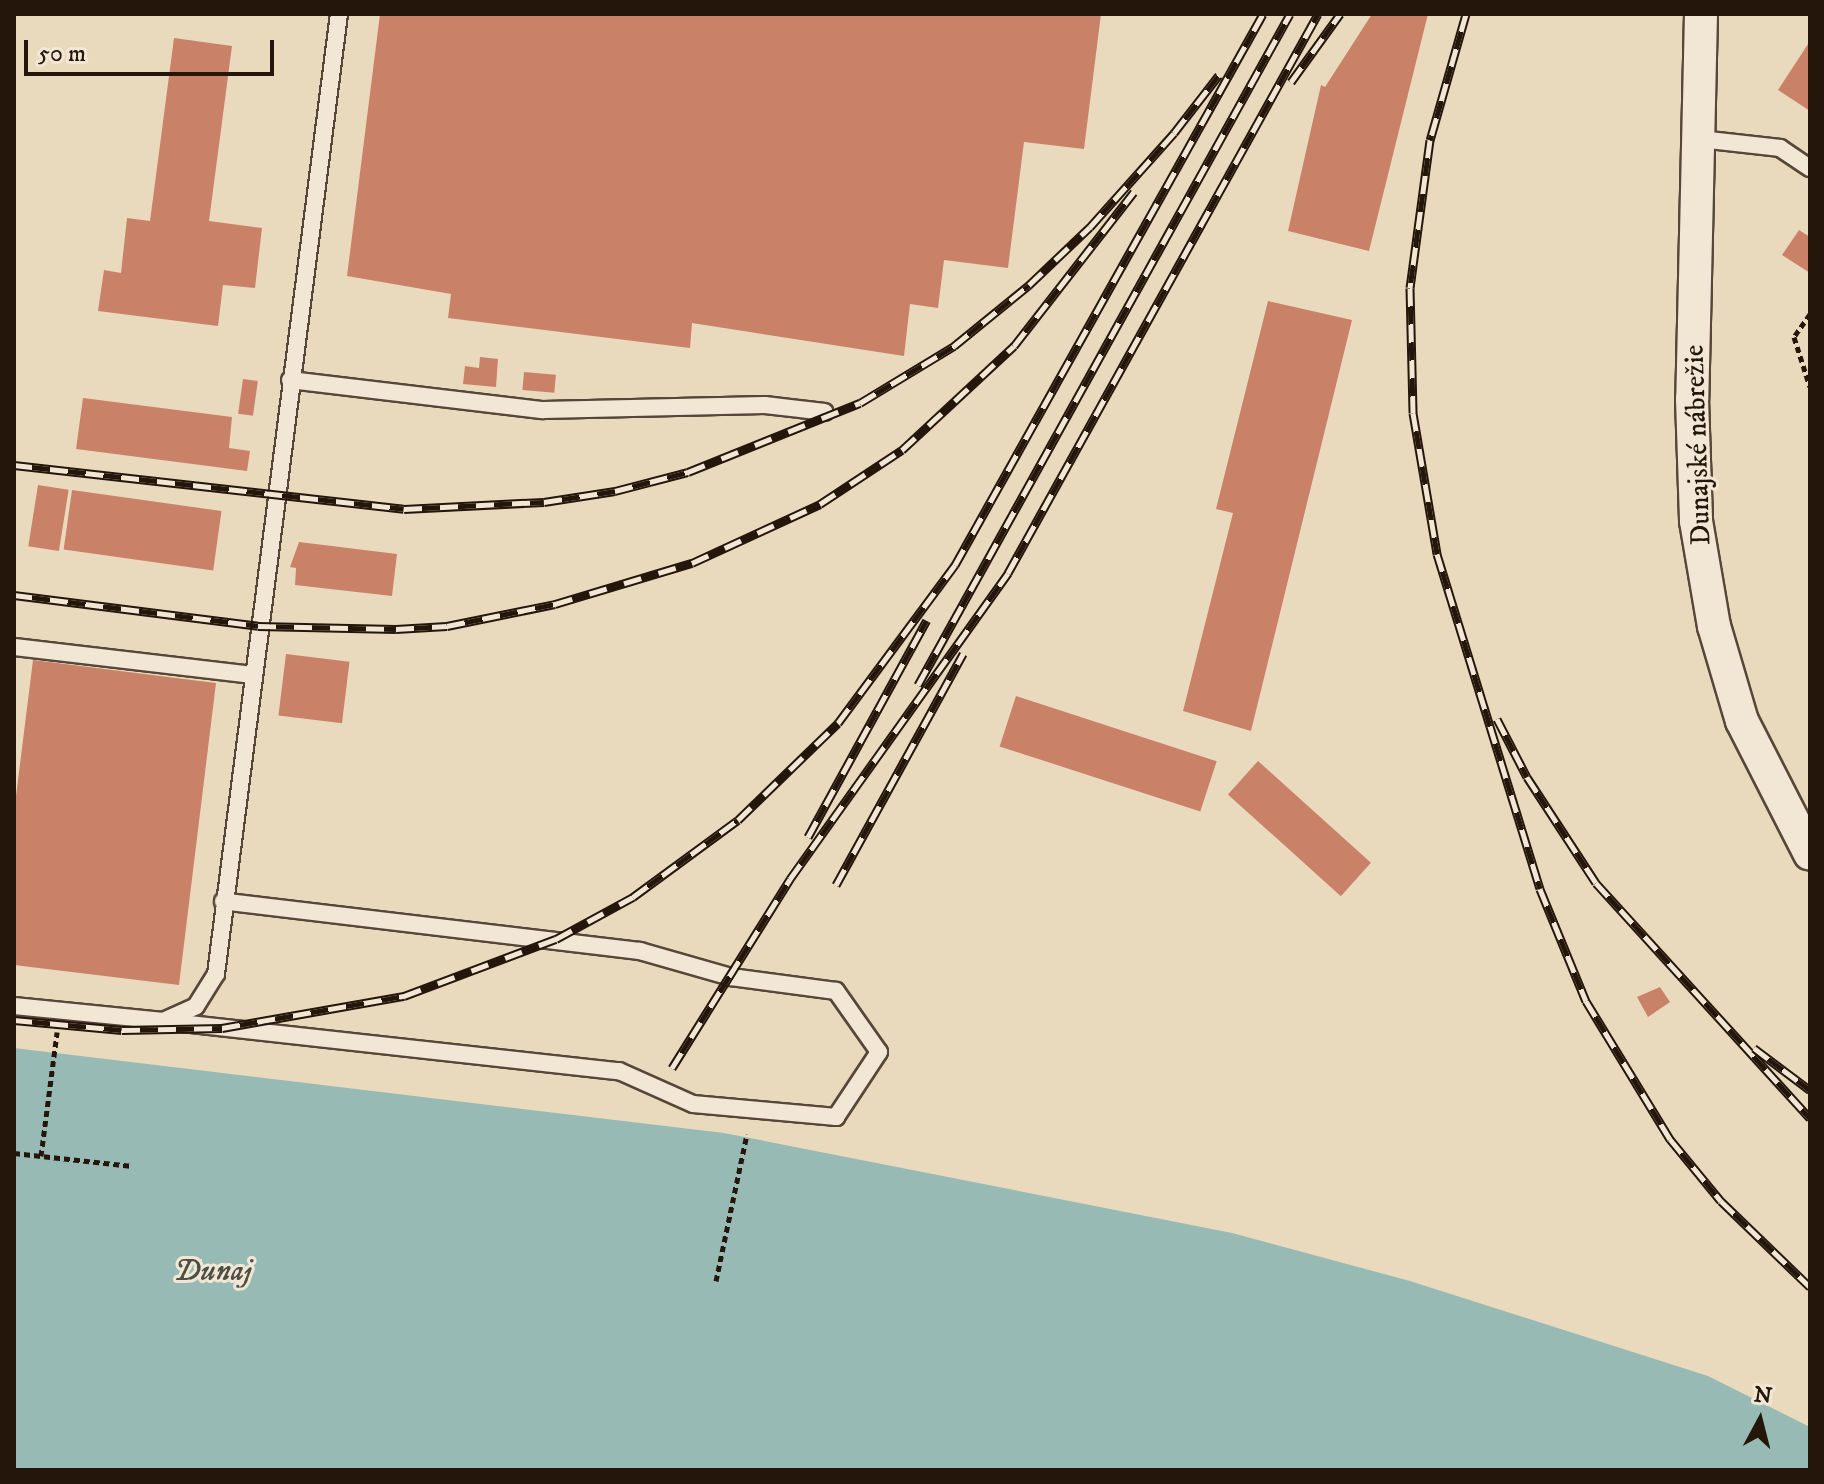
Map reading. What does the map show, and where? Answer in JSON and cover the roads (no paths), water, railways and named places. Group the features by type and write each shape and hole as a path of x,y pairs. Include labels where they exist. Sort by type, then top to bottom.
{"street":[{"name":"Dunajské nábrežie","path":"1701,14 1692,399 1696,521 1714,626 1742,721 1810,854"}],"lane":[{"path":"163,1021 196,1006 216,974 251,675 339,14"},
{"path":"1700,139 1780,148 1810,168"},
{"path":"290,380 543,410 765,405 825,412"},
{"path":"14,647 251,675"},
{"path":"14,1006 619,1071 693,1104 836,1117 879,1052 836,991 731,977 640,951 223,901"}],"water":[{"name":"Dunaj","path":"14,1048 724,1133 1232,1233 1410,1281 1708,1376 1810,1427 1810,1470 14,1470"}],"railway":[{"path":"14,1020 122,1030 222,1028 404,996 556,939 633,897 738,820 838,723 955,565 1263,14"},
{"path":"918,685 1290,14"},
{"path":"672,1068 790,879 1008,573 1318,14"},
{"path":"1291,82 1340,14"},
{"path":"1466,14 1430,140 1410,288 1413,413 1437,554 1540,889 1586,1001 1670,1139 1721,1201 1810,1287"},
{"path":"14,465 404,509 544,502 615,491 688,472 860,403 954,346 1029,285 1090,227 1174,133 1219,75"},
{"path":"14,595 258,626 396,629 447,626 555,604 692,563 820,504 902,450 1014,346 1134,192"},
{"path":"808,837 927,620"},
{"path":"836,885 963,654"},
{"path":"1497,719 1527,777 1596,883 1810,1118"},
{"path":"1754,1048 1810,1090"}]}
